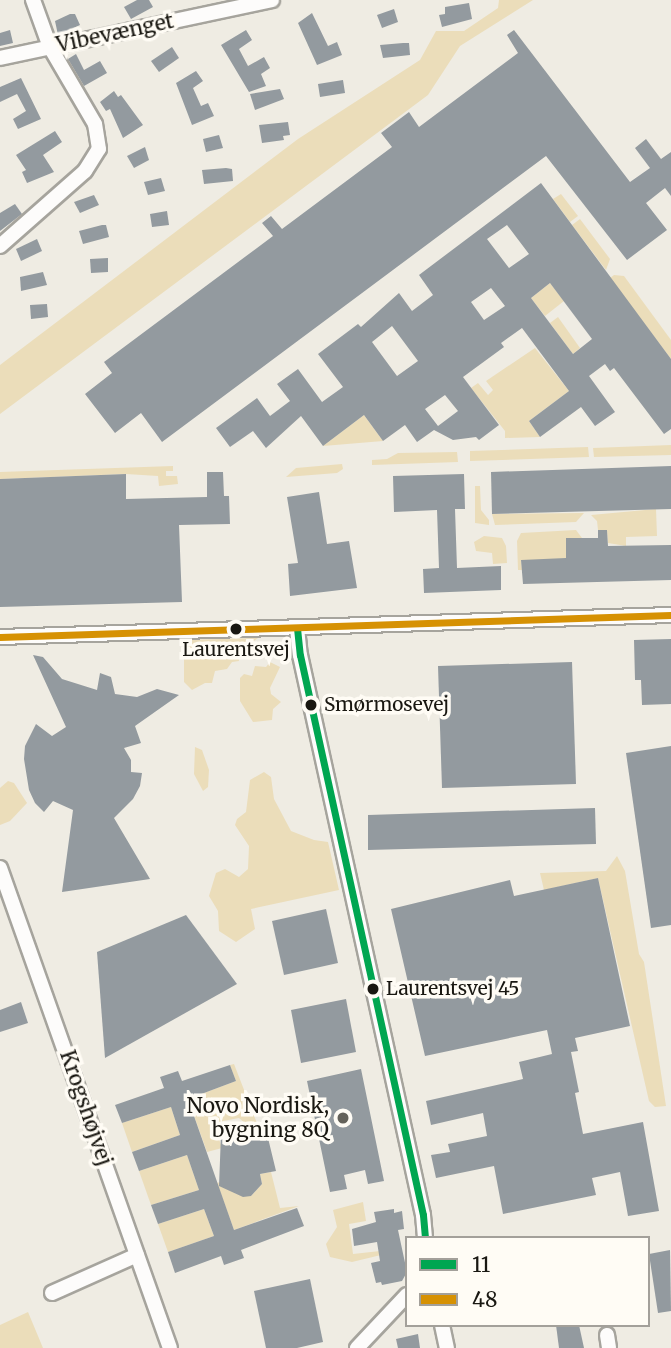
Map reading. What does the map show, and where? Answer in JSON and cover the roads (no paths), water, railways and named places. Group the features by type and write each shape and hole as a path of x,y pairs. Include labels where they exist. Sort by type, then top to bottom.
{"street":[{"path":"0,246 85,171 99,149 96,124 50,47 33,0"},
{"name":"Vibevænget","path":"0,58 272,0"},
{"path":"0,637 671,615"},
{"path":"297,628 300,655 423,1215 425,1236"},
{"name":"Krogshøjvej","path":"0,868 170,1348"},
{"path":"52,1293 137,1255"},
{"path":"357,1348 405,1297"},
{"path":"442,1327 447,1348"}],"place":[{"name":"Laurentsvej","path":"236,629"},
{"name":"Smørmosevej","path":"311,705"},
{"name":"Laurentsvej 45","path":"373,989"},
{"name":"Novo Nordisk, bygning 8Q","path":"343,1118"}]}
